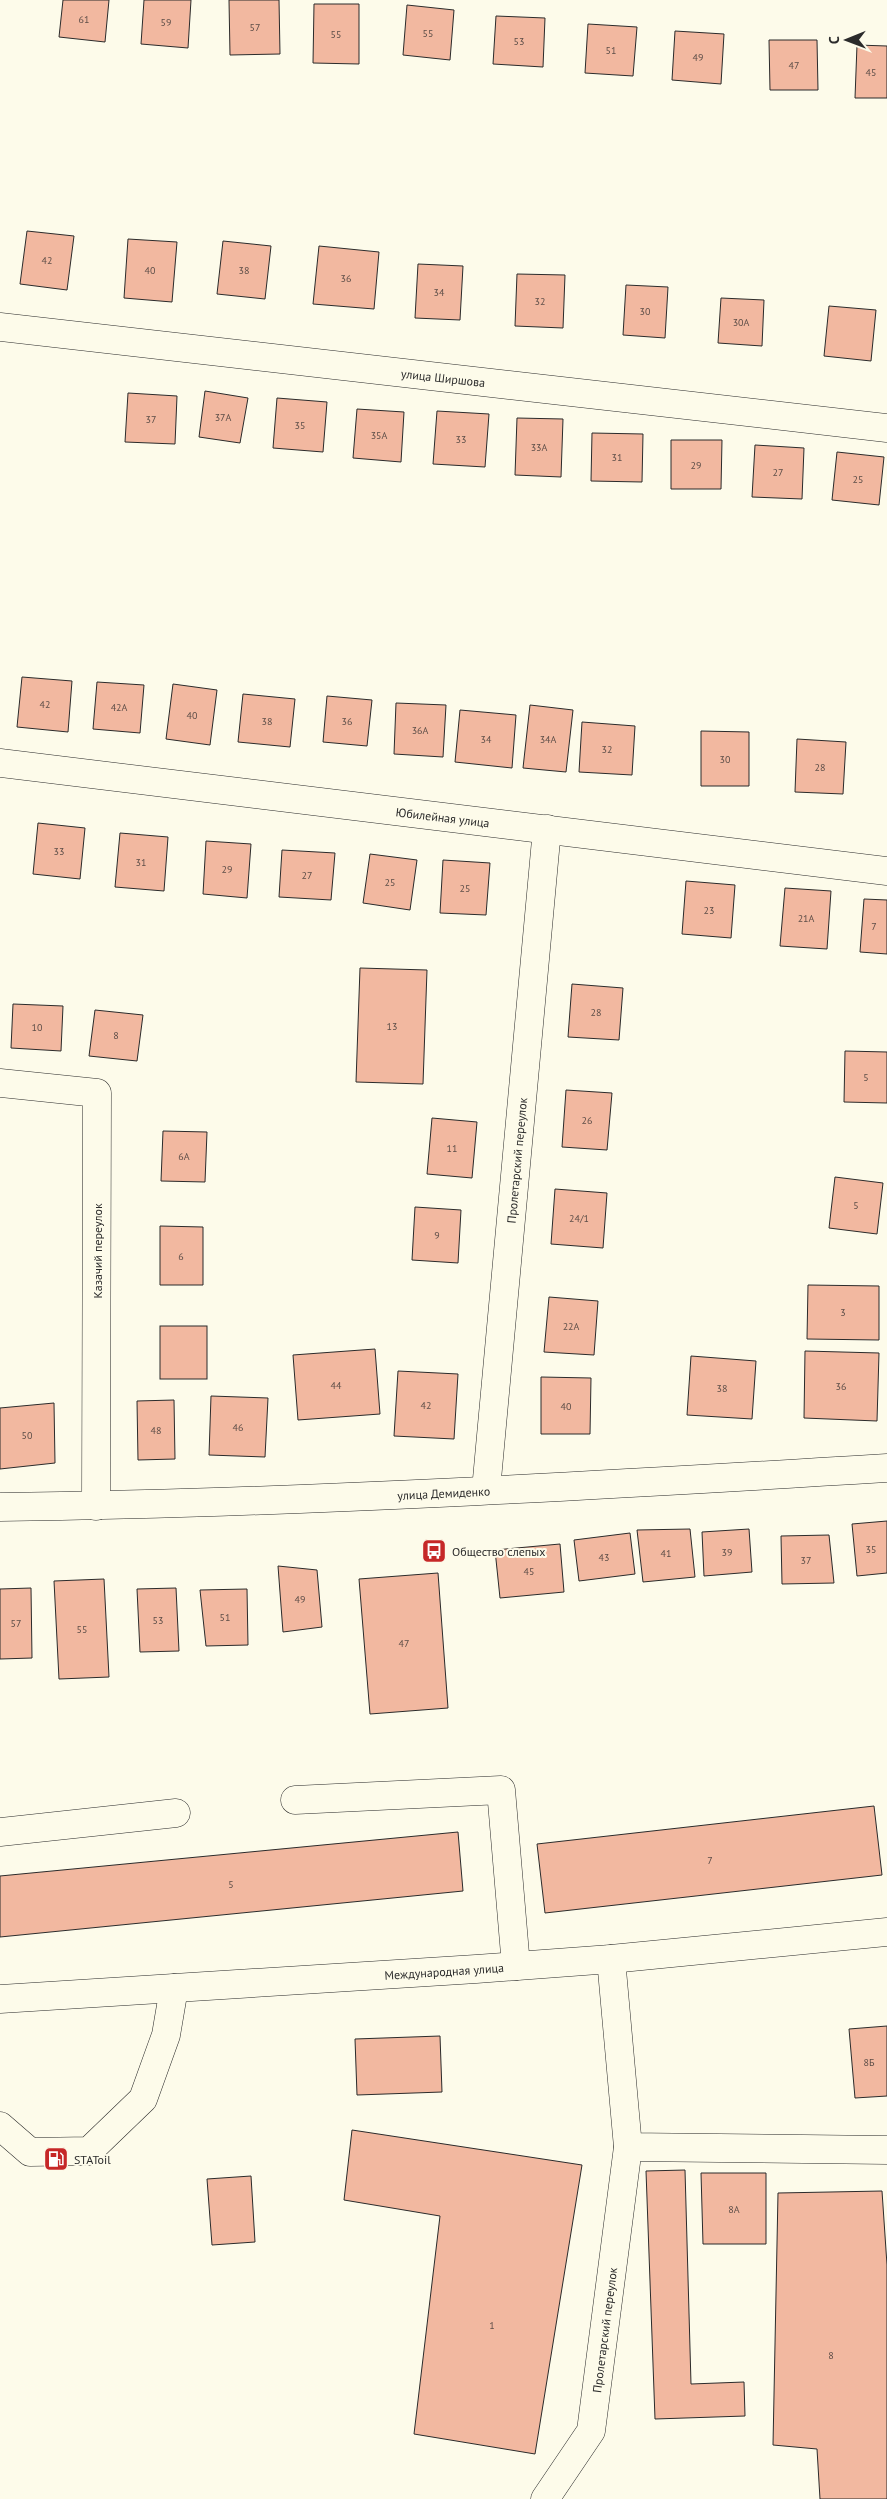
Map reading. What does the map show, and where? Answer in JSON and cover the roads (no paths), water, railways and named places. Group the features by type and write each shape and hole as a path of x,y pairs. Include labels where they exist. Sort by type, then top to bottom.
{"street":[{"name":"улица Ширшова","path":"0,327 887,428"},
{"name":"Юбилейная улица","path":"0,763 887,871"},
{"name":"Пролетарский переулок","path":"486,1490 547,830"},
{"name":"Казачий переулок","path":"0,1083 97,1093 96,1506"},
{"name":"улица Демиденко","path":"0,1507 96,1506 486,1490 887,1468"},
{"path":"295,1800 501,1790 516,1966"},
{"path":"0,1832 176,1813"},
{"name":"Международная улица","path":"0,1999 516,1966 887,1932"},
{"name":"Пролетарский переулок","path":"544,2499 592,2431 628,2148 612,1958"},
{"path":"0,2126 30,2152 89,2151 143,2099 166,2035 174,1988"},
{"path":"628,2148 887,2150"}],"place":[{"name":"Общество слепых","path":"434,1551"},
{"name":"STAToil","path":"56,2159"}]}
